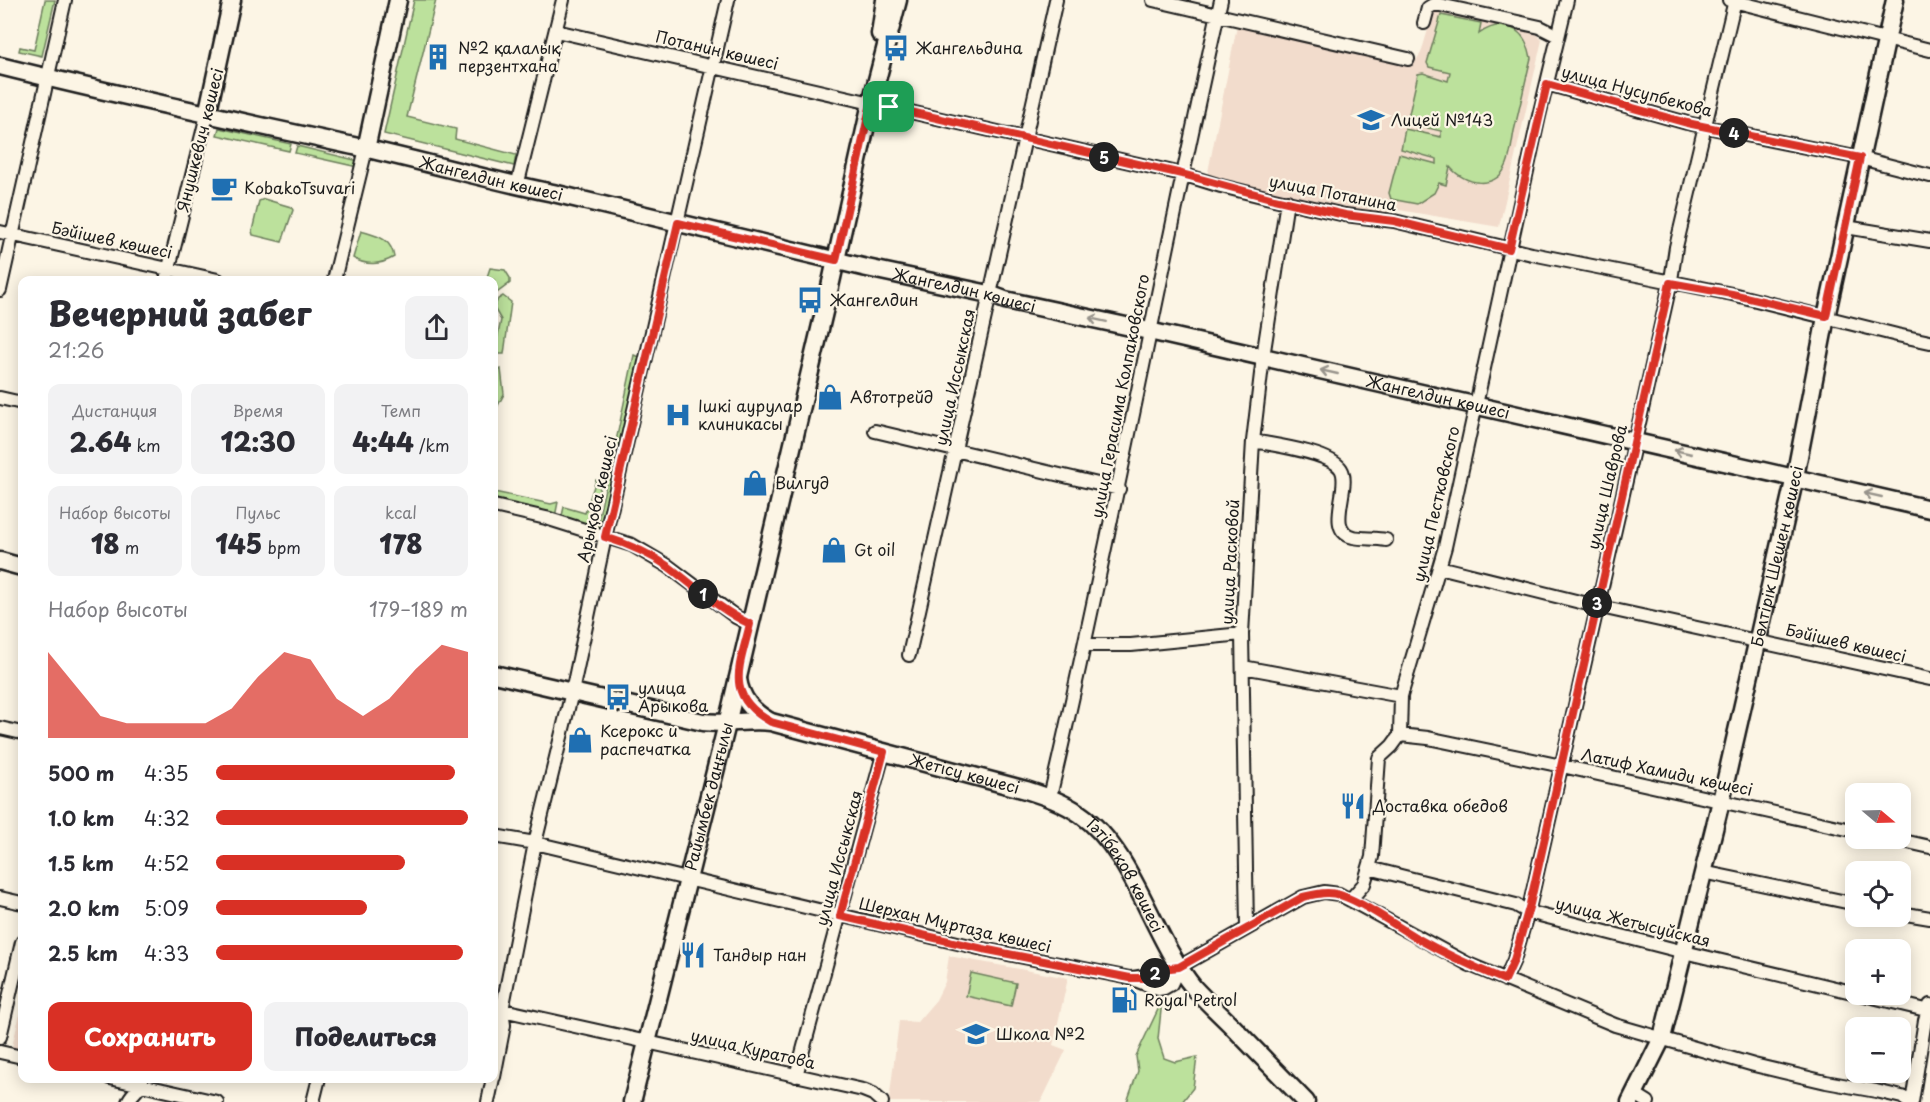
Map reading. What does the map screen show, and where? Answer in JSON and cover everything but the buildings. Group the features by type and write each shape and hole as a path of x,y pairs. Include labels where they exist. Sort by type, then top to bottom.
{"main road":[{"name":"Янушкевич көшесі","path":"207,115 232,0"},
{"path":"366,149 398,0"},
{"name":"Райымбек даңғылы","path":"871,103 877,0"},
{"name":"Райымбек даңғылы","path":"875,60 885,0"},
{"name":"Райымбек даңғылы","path":"632,1102 727,724 871,103 898,0"},
{"name":"Бөлтірік Шешен көшесі","path":"1638,1099 1662,1038 1721,801 1794,477 1826,316 1895,0"},
{"name":"Жангелдин көшесі","path":"0,66 989,294 1005,300 1930,509"},
{"path":"0,561 18,566"},
{"name":"Жетісу көшесі","path":"498,675 703,723 727,724 760,720 771,722 1050,797"},
{"path":"738,678 744,699 759,715 771,722"},
{"name":"Тәтібеков көшесі","path":"1050,797 1081,814 1098,829 1129,872 1166,947 1179,967 1195,988 1306,1102"}],"street":[{"path":"0,290 6,234 65,0"},
{"path":"517,186 563,0"},
{"name":"Арықова көшесі","path":"498,1054 504,1025 498,1009 728,0"},
{"name":"улица Иссыкская","path":"909,656 1056,0"},
{"path":"1152,0 1408,59"},
{"name":"улица Герасима Колпаковского","path":"1050,797 1119,489 1149,331 1221,0"},
{"name":"улица Пестковского","path":"1400,735 1401,696 1439,567 1567,0"},
{"path":"1733,1 1930,50"},
{"name":"улица Шаврова","path":"1505,980 1514,960 1528,912 1733,1"},
{"path":"1424,23 1428,8 1440,5 1540,27 1558,36"},
{"name":"Потанин көшесі","path":"556,31 871,103"},
{"name":"улица Нусупбекова","path":"1547,84 1705,127 1860,158 1930,176"},
{"name":"улица Потанина","path":"871,103 1182,174 1221,186 1345,215 1394,221 1509,249 1732,294 1930,342"},
{"name":"Янушкевич көшесі","path":"168,275 207,115"},
{"path":"335,276 366,149"},
{"name":"улица Расковой","path":"1247,928 1242,634 1253,441 1263,357 1287,201"},
{"path":"1846,227 1930,241"},
{"name":"Бәйішев көшесі","path":"6,234 168,275"},
{"path":"0,398 18,402"},
{"path":"875,431 1119,489"},
{"path":"1253,441 1303,450 1333,462 1342,470 1344,480 1338,520 1344,531 1351,537 1386,540"},
{"path":"498,507 546,518 632,545 668,566 736,617 750,624"},
{"name":"Бәйішев көшесі","path":"1439,567 1596,606 1930,679"},
{"path":"1085,645 1131,645 1242,634"},
{"path":"1243,667 1401,696"},
{"path":"0,728 18,732"},
{"path":"1350,900 1364,884 1370,868 1379,758 1400,735"},
{"name":"Латиф Хамиди көшесі","path":"1400,735 1428,738 1562,766 1845,829"},
{"name":"улица Иссыкская","path":"796,1076 884,752"},
{"name":"Шерхан Мұртаза көшесі","path":"498,837 535,843 983,949 1130,978 1158,989 1171,984 1179,967"},
{"path":"1911,843 1930,848"},
{"name":"улица Жетысуйская","path":"1370,868 1516,905 1528,912 1845,990"},
{"path":"1703,872 1845,902"},
{"path":"1130,978 1144,978 1162,969 1179,967 1303,897 1324,892 1339,894 1467,964 1615,1025 1754,1065 1902,1097 1910,1102 1929,1009 1911,1005"},
{"path":"0,898 18,902"},
{"path":"1911,915 1930,918"},
{"path":"0,1037 18,959"},
{"name":"улица Куратова","path":"498,1009 853,1088 873,1094 882,1102"},
{"path":"0,1052 18,1056"},
{"path":"128,1102 130,1095 141,1083"},
{"path":"146,1083 218,1102"},
{"path":"313,1102 318,1083"},
{"name":"Арықова көшесі","path":"488,1102 492,1083"}],"shaded area":[{"name":"Лицей №143","path":"1439,11 1533,30 1542,40 1499,227 1399,210 1375,213 1207,177 1238,21 1414,63 1421,53 1433,13"},
{"name":"Школа №2","path":"949,956 1068,978 1053,1045 1066,1050 1041,1102 889,1102 899,1021 917,1022 936,1000 945,982"},
{"path":"18,1022 18,1049 12,1047"}],"green space":[{"path":"45,0 55,0 42,56 19,51 20,47 34,50"},
{"path":"414,0 436,0 407,117 456,129 455,139 516,155 514,166 384,134"},
{"path":"1441,15 1481,23 1479,34 1497,26 1505,26 1512,28 1524,39 1531,58 1510,156 1502,173 1488,182 1464,178 1450,167 1446,185 1439,183 1434,193 1417,204 1391,199 1389,193 1399,154 1437,164 1437,159 1401,149 1405,129 1441,137 1441,131 1407,123 1418,74 1423,73 1448,81 1450,72 1429,67 1427,63"},
{"path":"219,128 291,144 289,151 217,135"},
{"path":"297,146 359,161 358,167 295,153"},
{"path":"264,199 291,207 293,210 282,242 253,235 259,201"},
{"path":"361,231 378,236 386,242 394,257 374,264 353,258"},
{"path":"490,268 505,270 510,283 498,292 498,276 487,276"},
{"path":"503,296 511,302 504,354 498,354 501,320 498,315 498,299"},
{"path":"634,355 640,357 620,445 615,446"},
{"path":"501,369 504,394 498,405 498,371"},
{"path":"613,453 618,456 604,520 598,520"},
{"path":"596,480 601,483 591,520 600,525 598,530 561,520 564,507 585,513"},
{"path":"498,493 551,504 558,502 555,517 498,504"},
{"path":"971,973 1016,983 1011,1006 966,996"},
{"path":"1162,1001 1158,1039 1164,1058 1175,1062 1197,1057 1193,1088 1182,1102 1127,1102 1138,1071 1136,1056"}],"place":[{"name":"Жангельдина","path":"896,48"},
{"name":"№2 қалалық перзентхана","path":"438,57"},
{"name":"Лицей №143","path":"1371,120"},
{"name":"KobakoTsuvari","path":"224,188"},
{"name":"Жангелдин","path":"810,300"},
{"name":"Автотрейд","path":"830,397"},
{"name":"Ішкі аурулар клиникасы","path":"678,415"},
{"name":"Вилгуд","path":"755,483"},
{"name":"Gt oil","path":"834,550"},
{"name":"улица Арыкова","path":"618,697"},
{"name":"Ксерокс и распечатка","path":"580,740"},
{"name":"Доставка обедов","path":"1353,806"},
{"name":"Тандыр нан","path":"693,955"},
{"name":"Royal Petrol","path":"1124,1000"},
{"name":"Школа №2","path":"976,1034"}],"route":[{"path":"1547,84 1687,123 1860,158 1826,316 1732,294 1670,283 1530,904 1514,960 1505,980 1427,944 1352,900 1339,894 1324,892 1303,897 1179,967 1162,969 1144,978 1130,978 1076,969 840,916 884,752 771,722 759,715 744,699 738,678 750,624 697,590 668,566 632,545 605,537 678,223 836,260 871,103 889,107 1182,174 1274,199 1345,215 1394,221 1509,249 1547,84"}]}
